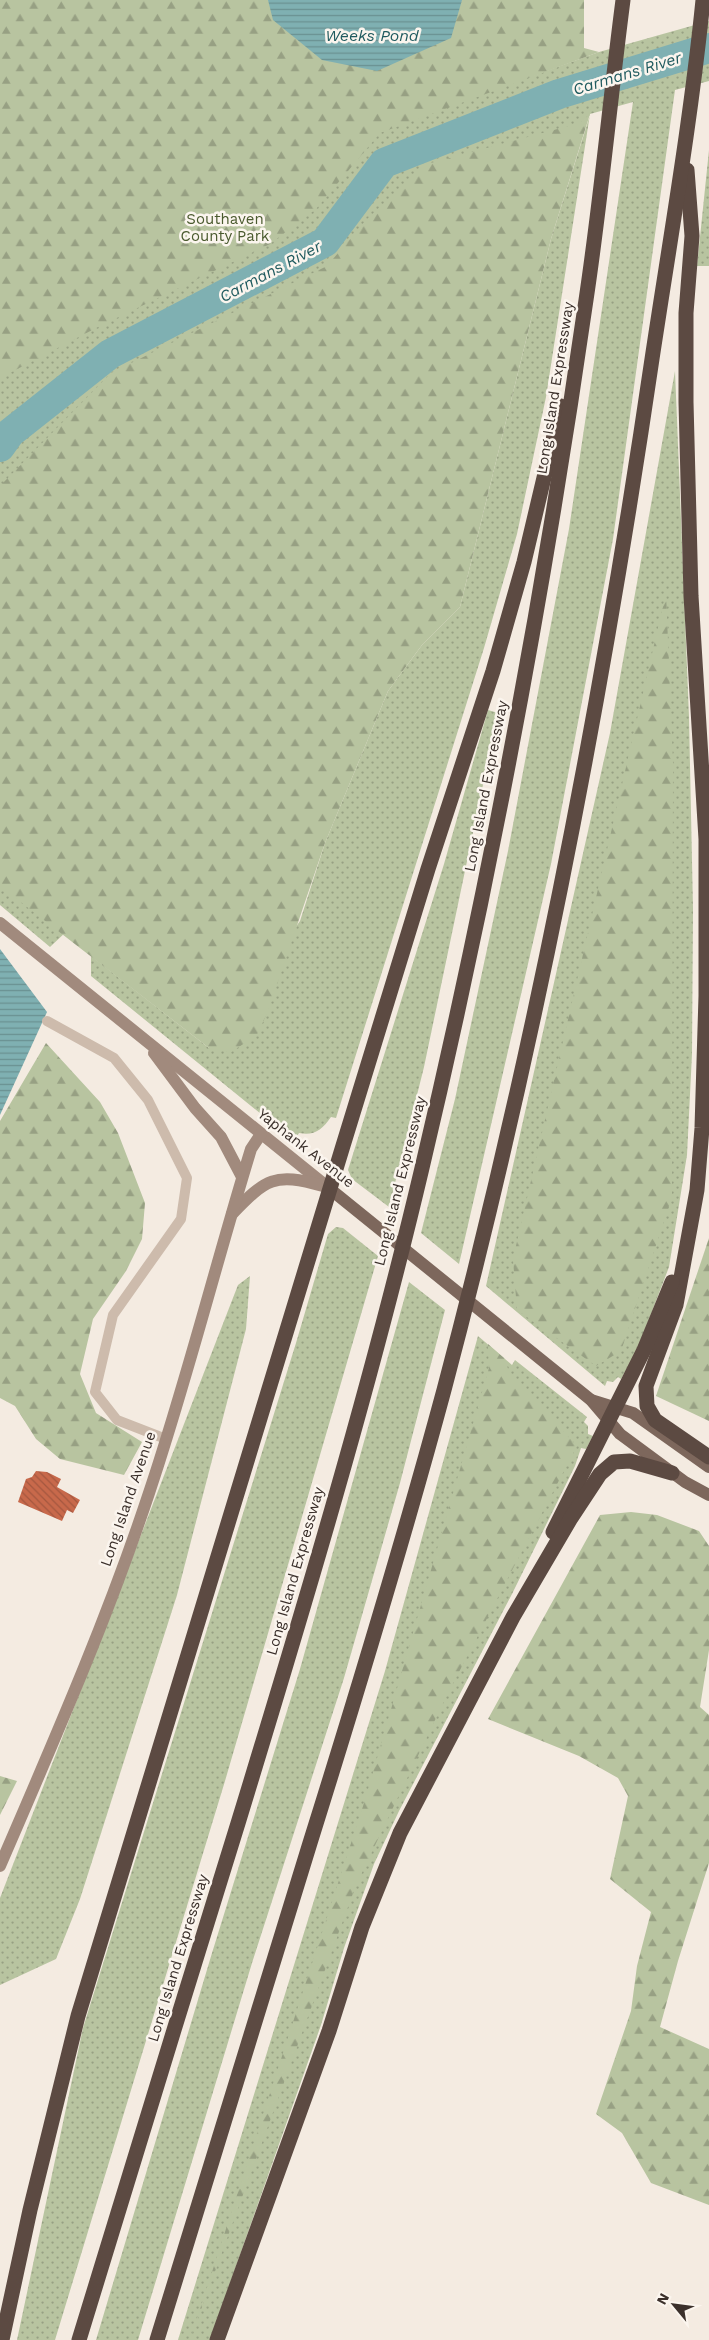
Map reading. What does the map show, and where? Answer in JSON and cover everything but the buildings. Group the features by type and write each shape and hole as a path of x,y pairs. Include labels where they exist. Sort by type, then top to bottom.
{"highway":[{"name":"Long Island Expressway","path":"78,2340 309,1591 371,1371 421,1173 473,944 517,723 554,511 587,295 623,0"},
{"path":"157,2340 382,1612 444,1391 494,1190 547,960 591,737 628,523 685,144 703,0"},
{"path":"685,144 692,236 685,356 691,596 706,839 708,928 702,1128 697,1190 691,1231 676,1305 652,1367 646,1386 646,1397 647,1406 656,1420 709,1457"},
{"path":"2,2340 30,2210 78,2016 330,1189 508,620 587,295"},
{"path":"514,1617 552,1532 655,1326 691,1231"},
{"path":"217,2340 329,2031 362,1927 400,1833 514,1617 580,1504 600,1474 614,1462 630,1461 672,1473"}],"main road":[{"name":"Yaphank Avenue","path":"330,1189 591,1400 612,1414 633,1414 709,1467"},
{"name":"Yaphank Avenue","path":"612,1414 620,1434 672,1473 709,1496"}],"street":[{"name":"Yaphank Avenue","path":"0,923 330,1189"},
{"path":"142,1038 195,1108 221,1136 242,1177"},
{"name":"Long Island Avenue","path":"0,1866 100,1627 135,1535 166,1439 251,1148 261,1134"},
{"path":"230,1216 259,1186 269,1181 303,1181 330,1189"}],"lane":[{"path":"47,1021 114,1058 148,1100 187,1178 181,1219 113,1315 95,1392 117,1420 166,1439"}],"green space":[{"name":"Southaven County Park","path":"0,0 520,0 496,89 599,52 709,21 709,81 675,90 613,539 551,864 459,1264 421,1233 455,1099 508,851 569,529 633,102 590,114 581,123 336,678 50,947 0,905"},
{"path":"0,0 268,0 273,20 450,38 462,0 584,0 584,48 599,52 380,133 316,209 270,244 98,327 0,378"},
{"path":"590,114 551,239 460,607 422,645 388,691 325,843 268,1011 257,1035 231,1052 209,1048 0,886 0,486 111,373 327,266 367,219 427,164 580,123"},
{"path":"590,116 546,397 517,534 484,648 336,1118 331,1117 313,1133 299,1133 296,1138 266,1118 91,976 91,956 209,1048 300,921 325,843 388,691 422,645 460,607 551,239"},
{"path":"709,150 709,266 697,266"},
{"path":"675,371 689,717 693,909 692,1054 687,1155 669,1267 636,1353 621,1379 618,1377 613,1382 607,1381 605,1386 486,1286 610,733"},
{"path":"666,593 673,763 672,1197 621,1351 596,1366 517,1310 513,1259"},
{"path":"488,710 498,713 424,1067 389,1207 352,1179 348,1170 444,864"},
{"path":"46,1043 100,1102 118,1133 145,1203 142,1239 126,1271 93,1319 80,1374 96,1413 142,1442 124,1475 60,1459 36,1439 15,1406 0,1398 0,1121"},
{"path":"336,1227 343,1228 378,1256 225,1781 55,2340 17,2340 83,2028 296,1343 328,1234"},
{"path":"709,1238 709,1421 656,1396"},
{"path":"250,1276 246,1329 177,1595 80,1899 56,1959 0,1985 0,1898 238,1285"},
{"path":"409,1282 445,1310 400,1483 344,1678 252,1963 138,2340 96,2340 212,1953 300,1669"},
{"path":"478,1336 512,1365 515,1360 587,1417 584,1422 588,1426 588,1434 593,1436 586,1449 581,1448 575,1466 512,1594 399,1811 374,1864 344,1948 321,2025 210,2340 178,2340 385,1671"},
{"path":"488,1344 504,1358 510,1374 577,1446 448,1693 356,1885 190,2340 365,1800 489,1368"},
{"path":"631,1512 657,1515 699,1531 709,1546 709,1650 700,1707 709,1715 709,1863 678,1961 660,2027 709,2049 709,2205 651,2183 622,2133 596,2114 631,2011 637,1966 651,1912 610,1879 628,1796 618,1778 579,1756 488,1719 600,1515"},
{"path":"0,1776 17,1781 0,1815"}],"water":[{"name":"Weeks Pond","path":"268,0 462,0 451,38 377,71 322,60 273,20"},
{"path":"0,949 47,1012 0,1115"}],"waterway":[{"name":"Carmans River","path":"0,447 10,433 110,354 325,242 384,163 559,94 709,48"}]}
